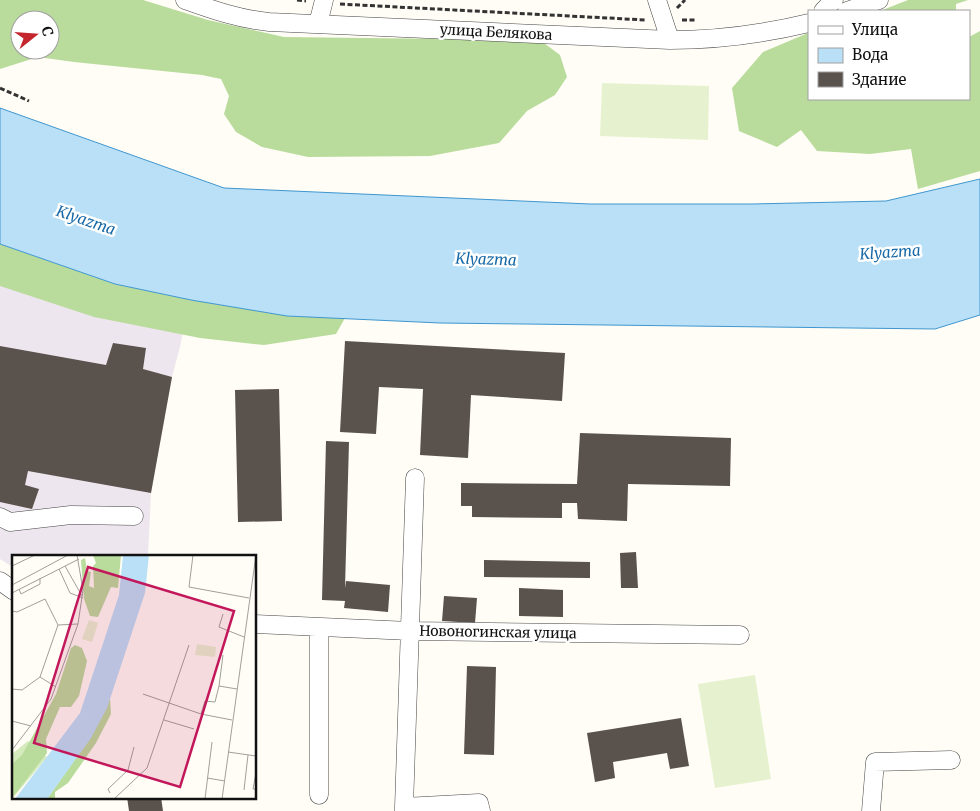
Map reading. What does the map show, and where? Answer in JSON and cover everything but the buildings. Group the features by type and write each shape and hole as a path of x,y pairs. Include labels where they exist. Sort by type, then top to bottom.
{"street":[{"name":"улица Белякова","path":"185,0 249,20 670,40 750,35 808,23"},
{"path":"657,0 670,40"},
{"path":"824,10 834,0"},
{"path":"850,10 879,0"},
{"path":"318,24 323,1"},
{"path":"415,478 404,809 480,803 481,811"},
{"path":"0,517 10,522 71,515 134,516"},
{"path":"0,581 12,590"},
{"name":"Новоногинская улица","path":"256,624 410,630 740,635"},
{"path":"319,627 320,795"},
{"path":"871,811 875,762 951,760"}],"path":[{"path":"297,0 664,21"},
{"path":"0,88 29,101"}],"shaded area":[{"path":"0,266 187,309 172,377 151,493 148,555 12,555 12,567 0,559"}],"green space":[{"path":"0,0 143,0 208,20 284,37 540,40 560,55 567,77 555,95 527,111 499,143 430,156 308,157 262,147 236,132 224,114 229,96 221,79 202,75 60,60 60,10 10,10 10,60 28,60 0,69"},
{"path":"908,0 968,0 956,4 956,10 883,10"},
{"path":"980,31 980,171 918,189 911,149 870,154 817,151 801,130 777,147 739,131 732,88 763,52 808,33 808,100 970,100 970,36"},
{"path":"602,83 709,86 708,140 600,136"},
{"path":"0,244 115,284 191,300 287,316 345,318 336,334 264,345 200,338 94,317 0,286"},
{"path":"755,675 771,779 715,788 698,684"}],"water":[{"name":"Klyazma","path":"0,108 224,188 590,204 752,204 886,201 980,179 980,315 935,329 440,323 287,316 191,300 115,284 0,244"}]}
